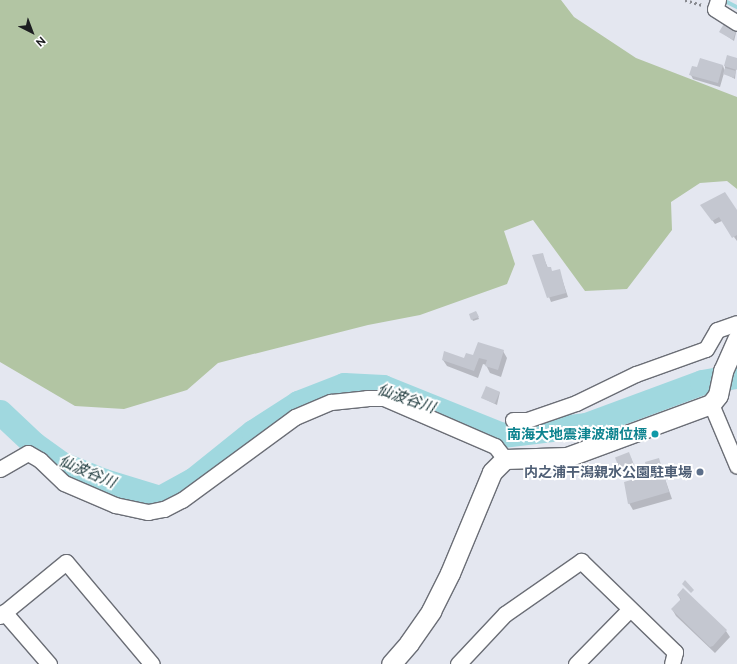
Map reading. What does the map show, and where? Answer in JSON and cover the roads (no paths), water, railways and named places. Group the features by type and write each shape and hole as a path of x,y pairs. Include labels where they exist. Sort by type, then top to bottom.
{"street":[{"path":"716,4 737,23"},
{"path":"513,420 527,420 576,403 636,374 706,349 716,330 737,323"},
{"path":"737,339 723,371 714,399 737,466"},
{"path":"0,469 28,453 40,460 64,482 115,505 148,512 164,509 182,500 295,417 331,402 367,398 384,398 495,446 505,459"},
{"path":"390,664 410,643 431,611 450,572 492,472 505,459 567,457 714,399"},
{"path":"458,664 505,614 581,561 675,652 672,664"},
{"path":"49,664 2,614 66,562 152,664"},
{"path":"576,664 630,609"}],"waterway":[{"path":"723,0 737,7"},
{"name":"仙波谷川","path":"0,412 34,444 62,464 104,481 160,498 193,480 253,432 298,403 344,385 383,387 502,435 586,425 702,382 737,376"}],"place":[{"name":"南海大地震津波潮位標","path":"655,434"},
{"name":"内之浦干潟親水公園駐車場","path":"700,472"}]}
